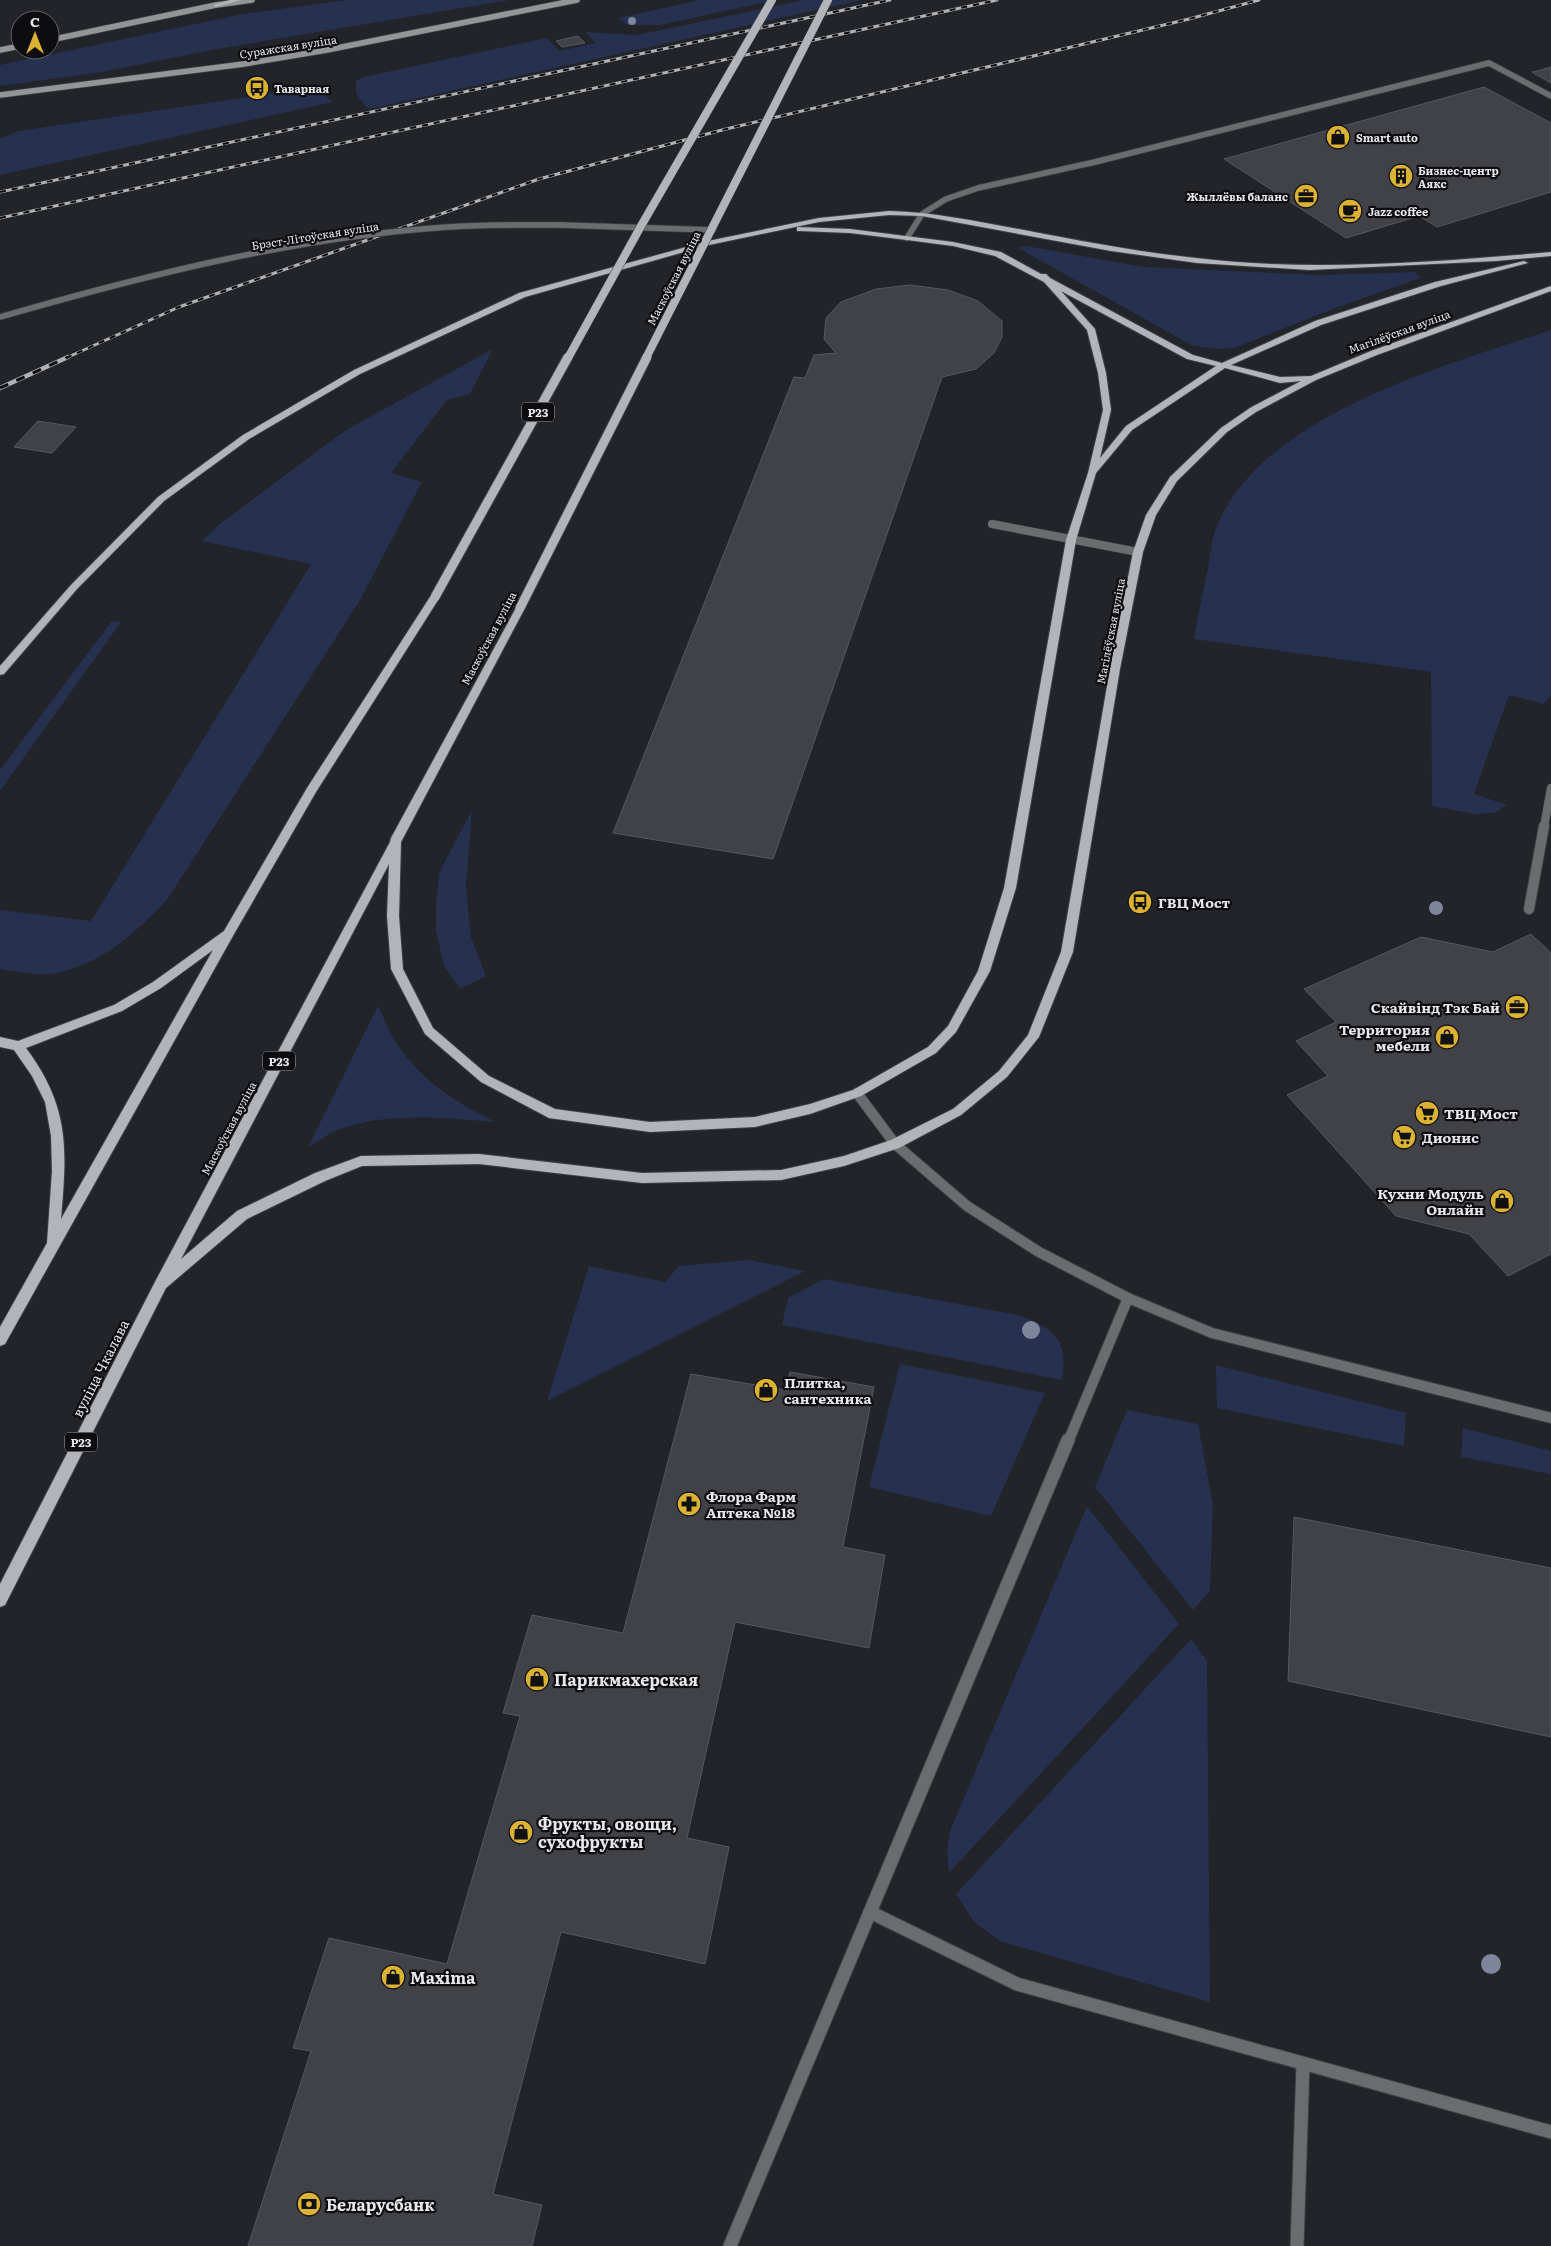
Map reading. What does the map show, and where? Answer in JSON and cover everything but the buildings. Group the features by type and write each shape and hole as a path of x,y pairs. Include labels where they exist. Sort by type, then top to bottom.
{"main road":[{"path":"60,38 238,0"},
{"path":"216,5 252,0"},
{"name":"Суражская вуліца","path":"0,95 244,64 577,0"},
{"name":"Р23","path":"0,1340 229,932 312,791 435,597 640,226 772,0"},
{"name":"Маскоўская вуліца","path":"161,1284 396,838 520,608 714,230 828,0"},
{"path":"0,672 79,581 161,499 246,437 357,372 522,295 708,243 848,216 889,213 922,214 1111,250 1206,262 1309,268 1551,256"},
{"path":"780,229 850,230 953,244 998,254 1043,276 1190,357 1280,380 1314,378"},
{"path":"1092,473 1129,428 1224,365 1318,323 1438,284 1551,256"},
{"path":"396,838 393,916 397,969 429,1031 485,1079 553,1114 650,1127 755,1122 810,1109 857,1093 932,1050 952,1029 984,971 1010,888 1071,540 1092,473 1107,410 1102,373 1091,329 1043,276"},
{"name":"Магілёўская вуліца","path":"161,1284 242,1215 320,1177 361,1161 478,1158 642,1178 781,1175 844,1161 895,1144 957,1112 1003,1074 1033,1038 1067,952 1115,669 1138,552 1151,515 1173,479 1224,430 1246,415 1314,378 1374,353 1551,288"},
{"path":"0,1042 18,1046 118,1008 157,985 229,932"},
{"path":"18,1046 39,1075 51,1102 58,1135 58,1176 53,1244"},
{"name":"вуліца Чкалава","path":"0,1600 161,1284"}],"street":[{"path":"907,238 922,214 946,199 978,188 1095,162 1490,63 1551,96"},
{"name":"Брэст-Літоўская вуліца","path":"0,317 164,273 259,254 432,228 488,225 640,226 714,230"},
{"path":"992,524 1138,552"},
{"path":"1529,909 1551,788"},
{"path":"857,1093 895,1144 967,1206 1039,1252 1128,1298 1212,1333 1551,1418"},
{"path":"730,2246 1128,1298"},
{"path":"870,1912 1017,1984 1551,2132"},
{"path":"1297,2246 1303,2064"}],"shaded area":[{"path":"348,0 510,0 217,49 102,72 0,86 0,65 24,60 60,60 60,52 243,14"},
{"path":"700,0 776,0 660,25 627,25 618,18"},
{"path":"804,0 862,0 369,109 360,100 356,90 356,81 363,77 547,38 559,51 596,43 585,32 637,35"},
{"path":"301,87 321,92 333,102 0,175 0,139 18,131 242,98"},
{"path":"1027,246 1144,267 1319,275 1415,272 1420,278 1333,309 1234,348 1217,349 1193,346 1018,248"},
{"path":"1551,330 1551,695 1544,704 1509,695 1474,794 1507,805 1494,813 1475,814 1432,806 1431,672 1194,639 1214,534 1235,493 1268,458 1310,427 1358,401 1409,379"},
{"path":"493,349 470,394 447,400 391,473 422,482 359,602 167,900 143,924 117,945 89,962 73,969 44,974 0,969 0,910 91,921 311,564 202,541 221,523 346,430"},
{"path":"112,621 121,622 0,791 0,770"},
{"path":"472,810 466,887 471,937 486,976 460,989 444,966 436,930 436,903 439,873"},
{"path":"378,1006 394,1039 417,1069 454,1099 496,1122 415,1117 394,1118 354,1125 335,1131 308,1147"},
{"path":"749,1260 805,1271 547,1401 589,1266 665,1282 679,1266"},
{"path":"824,1279 1018,1315 1031,1320 1050,1331 1056,1337 1063,1355 1062,1380 782,1325 788,1298"},
{"path":"900,1364 1045,1393 991,1516 869,1487"},
{"path":"1216,1365 1406,1413 1404,1446 1217,1408"},
{"path":"1127,1410 1198,1424 1213,1504 1210,1591 1193,1610 1095,1487"},
{"path":"1463,1428 1551,1451 1551,1474 1461,1457"},
{"path":"1087,1506 1179,1624 949,1873 947,1852 950,1831"},
{"path":"1191,1639 1207,1661 1210,2002 1000,1941 974,1922 956,1894"}],"railway":[{"path":"0,192 890,0"},
{"path":"0,218 997,0"},
{"path":"66,358 179,307 539,179 722,130 1189,19 1259,0"},
{"path":"0,388 68,357"}],"place":[{"name":"Таварная","path":"257,88"},
{"name":"Smart auto","path":"1338,137"},
{"name":"Бизнес-центр Аякс","path":"1401,176"},
{"name":"Жыллёвы баланс","path":"1306,196"},
{"name":"Jazz coffee","path":"1350,211"},
{"name":"ГВЦ Мост","path":"1140,902"},
{"name":"Скайвінд Тэк Бай","path":"1517,1007"},
{"name":"Территория мебели","path":"1447,1037"},
{"name":"ТВЦ Мост","path":"1427,1113"},
{"name":"Дионис","path":"1404,1137"},
{"name":"Кухни Модуль Онлайн","path":"1502,1201"},
{"name":"Плитка, сантехника","path":"766,1390"},
{"name":"Флора Фарм Аптека №18","path":"689,1504"},
{"name":"Парикмахерская","path":"537,1679"},
{"name":"Фрукты, овощи, сухофрукты","path":"521,1832"},
{"name":"Maxima","path":"393,1977"},
{"name":"Беларусбанк","path":"309,2204"}]}
